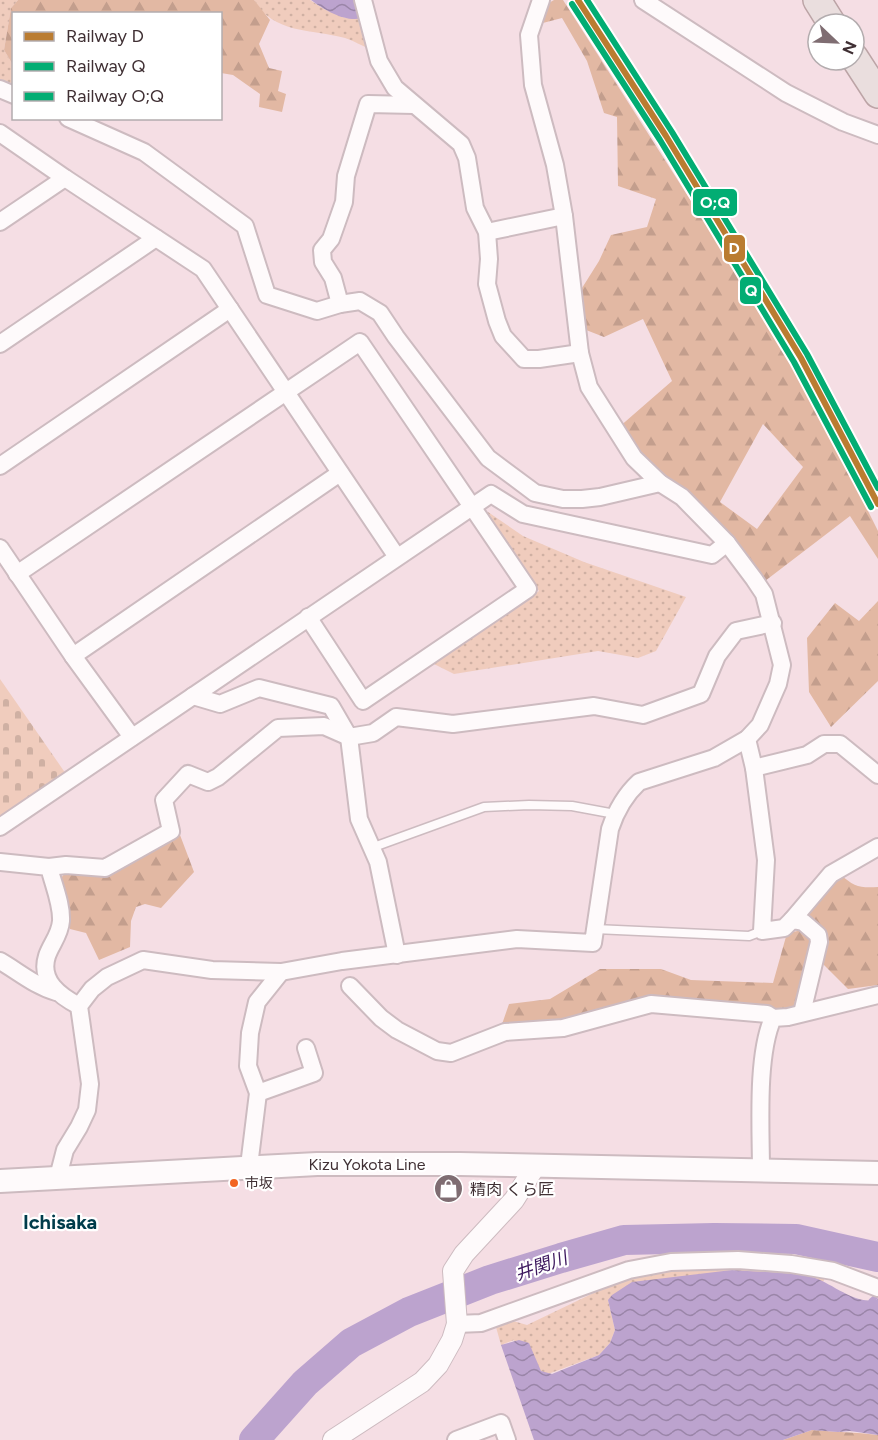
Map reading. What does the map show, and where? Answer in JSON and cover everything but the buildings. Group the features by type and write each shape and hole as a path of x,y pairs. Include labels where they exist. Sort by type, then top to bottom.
{"highway":[{"path":"864,72 878,94"}],"main road":[{"name":"Kizu Yokota Line","path":"0,1181 249,1166 362,1164 536,1165 878,1173"}],"street":[{"path":"363,0 379,60 394,88 461,144 467,158 475,208 487,232 489,259 487,284 503,336 524,359 580,353"},
{"path":"58,1178 64,1150 79,1128 87,1110 90,1084 79,1006 99,982 142,960 212,970 281,972 342,961 517,939 593,943 610,829 615,814 630,791 639,783 714,758 747,739 760,725 778,684 782,665 764,594 727,543 682,498 660,483 634,458 589,387 580,353 564,216 555,165 533,85 529,35 541,0"},
{"path":"643,0 786,93 843,122 878,135"},
{"path":"340,303 333,278 323,262 322,250 331,239 344,202 346,176 368,104 414,105"},
{"path":"72,120 144,152 244,226 267,295 317,311 340,303 360,301 380,313 488,458 535,493 563,499 582,499 660,483"},
{"path":"0,133 203,269 397,557"},
{"path":"0,222 65,178"},
{"path":"487,232 564,216"},
{"path":"0,344 156,238"},
{"path":"0,466 230,309"},
{"path":"17,573 360,342 528,589 363,701 308,616"},
{"path":"73,656 340,473"},
{"path":"0,827 491,494 523,514 712,555 727,543"},
{"path":"1,553 132,737"},
{"path":"0,862 49,867 66,865 105,868 171,831 164,800 188,774 208,782 218,777 278,728 324,726 350,737 374,733 396,717 453,724 594,706 643,715 700,694 717,656 736,631 773,623"},
{"path":"193,696 220,704 259,688 331,706 350,737 359,819 378,862 397,955"},
{"path":"747,739 754,768 766,860 762,931 784,928 831,874 878,847"},
{"path":"754,768 807,755 824,744 840,744 878,775"},
{"path":"49,867 61,921 57,937 47,956 46,966 50,984 56,992"},
{"path":"792,920 803,922 813,928 818,935 819,942 802,1013"},
{"path":"0,961 28,977 39,987 56,992 79,1006"},
{"path":"249,1166 258,1094 248,1066 250,1033 257,1002 281,972"},
{"path":"350,986 381,1018 397,1030 437,1052 451,1053 505,1032 563,1028 651,1004 767,1014 773,1018 878,995"},
{"path":"760,1171 761,1091 767,1032 773,1018"},
{"path":"258,1094 314,1073 306,1048"},
{"path":"333,1440 422,1383 445,1355 457,1318 453,1271 464,1254 514,1200 536,1165"},
{"path":"457,1318 481,1323 629,1270 671,1262 738,1260 791,1264 833,1270 877,1288"},
{"path":"456,1440 501,1423 507,1440"}],"lane":[{"path":"371,848 484,807 572,806 615,814"},
{"path":"595,929 749,936 762,931"}],"green space":[{"path":"0,0 18,0 11,8 4,50 12,63 12,88 0,82"},
{"path":"18,0 254,0 270,20 259,44 269,68 282,71 278,91 286,94 282,112 259,107 260,94 233,75 222,73 222,12 12,12 12,63 4,50 11,8"},
{"path":"254,0 310,0 346,18 363,18 371,50 345,38 282,25 262,11"},
{"path":"554,0 563,0 742,281 807,389 878,531 878,559 850,516 765,581 687,492 638,455 618,428 672,381 643,319 604,337 581,328 582,288 599,261 611,235 647,227 656,199 618,186 617,117 604,113 587,61 562,18 539,24 547,4","holes":["763,424 803,467 757,529 720,502"]},
{"path":"488,512 523,536 584,562 686,597 656,651 638,658 598,651 454,674 434,664 539,591"},
{"path":"878,601 878,681 831,727 809,692 807,638 835,603 859,621"},
{"path":"0,679 66,774 0,817"},
{"path":"180,835 194,872 161,908 145,904 136,907 131,921 130,947 99,960 86,933 70,929 60,879 66,872 135,858"},
{"path":"840,874 858,886 878,887 878,985 848,989 823,964 826,942 807,915"},
{"path":"803,930 815,937 796,1009 768,1010 656,998 562,1022 500,1030 509,1004 550,999 600,969 661,969 691,980 773,983 787,933"},
{"path":"738,1265 826,1275 823,1282 813,1278 732,1270 608,1300 615,1330 610,1343 599,1355 548,1374 541,1371 514,1340 501,1345 496,1327 513,1321 527,1325 631,1275 672,1267"},
{"path":"812,1430 878,1435 878,1440 783,1440"}],"water":[{"path":"311,0 357,0 363,18 343,17"},
{"path":"732,1270 803,1275 862,1300 878,1299 878,1435 850,1431 812,1430 783,1440 534,1440 501,1345 519,1340 529,1343 541,1371 552,1374 599,1355 610,1343 615,1330 608,1300 632,1282"}],"waterway":[{"name":"井関川","path":"254,1440 305,1383 351,1343 409,1312 490,1280 561,1258 624,1240 714,1238 796,1239 878,1257"},
{"path":"871,1301 878,1295"}],"rail line":[{"name":"D","path":"578,0 666,136 801,358 878,504"},
{"name":"O;Q","path":"587,0 672,132 807,354 878,488"},
{"name":"Q","path":"572,4 660,140 794,362 871,507"}],"place":[{"name":"市坂","path":"234,1183"},
{"name":"精肉 くら匠","path":"449,1189"}],"district":[{"name":"Ichisaka","path":"60,1222"}]}
